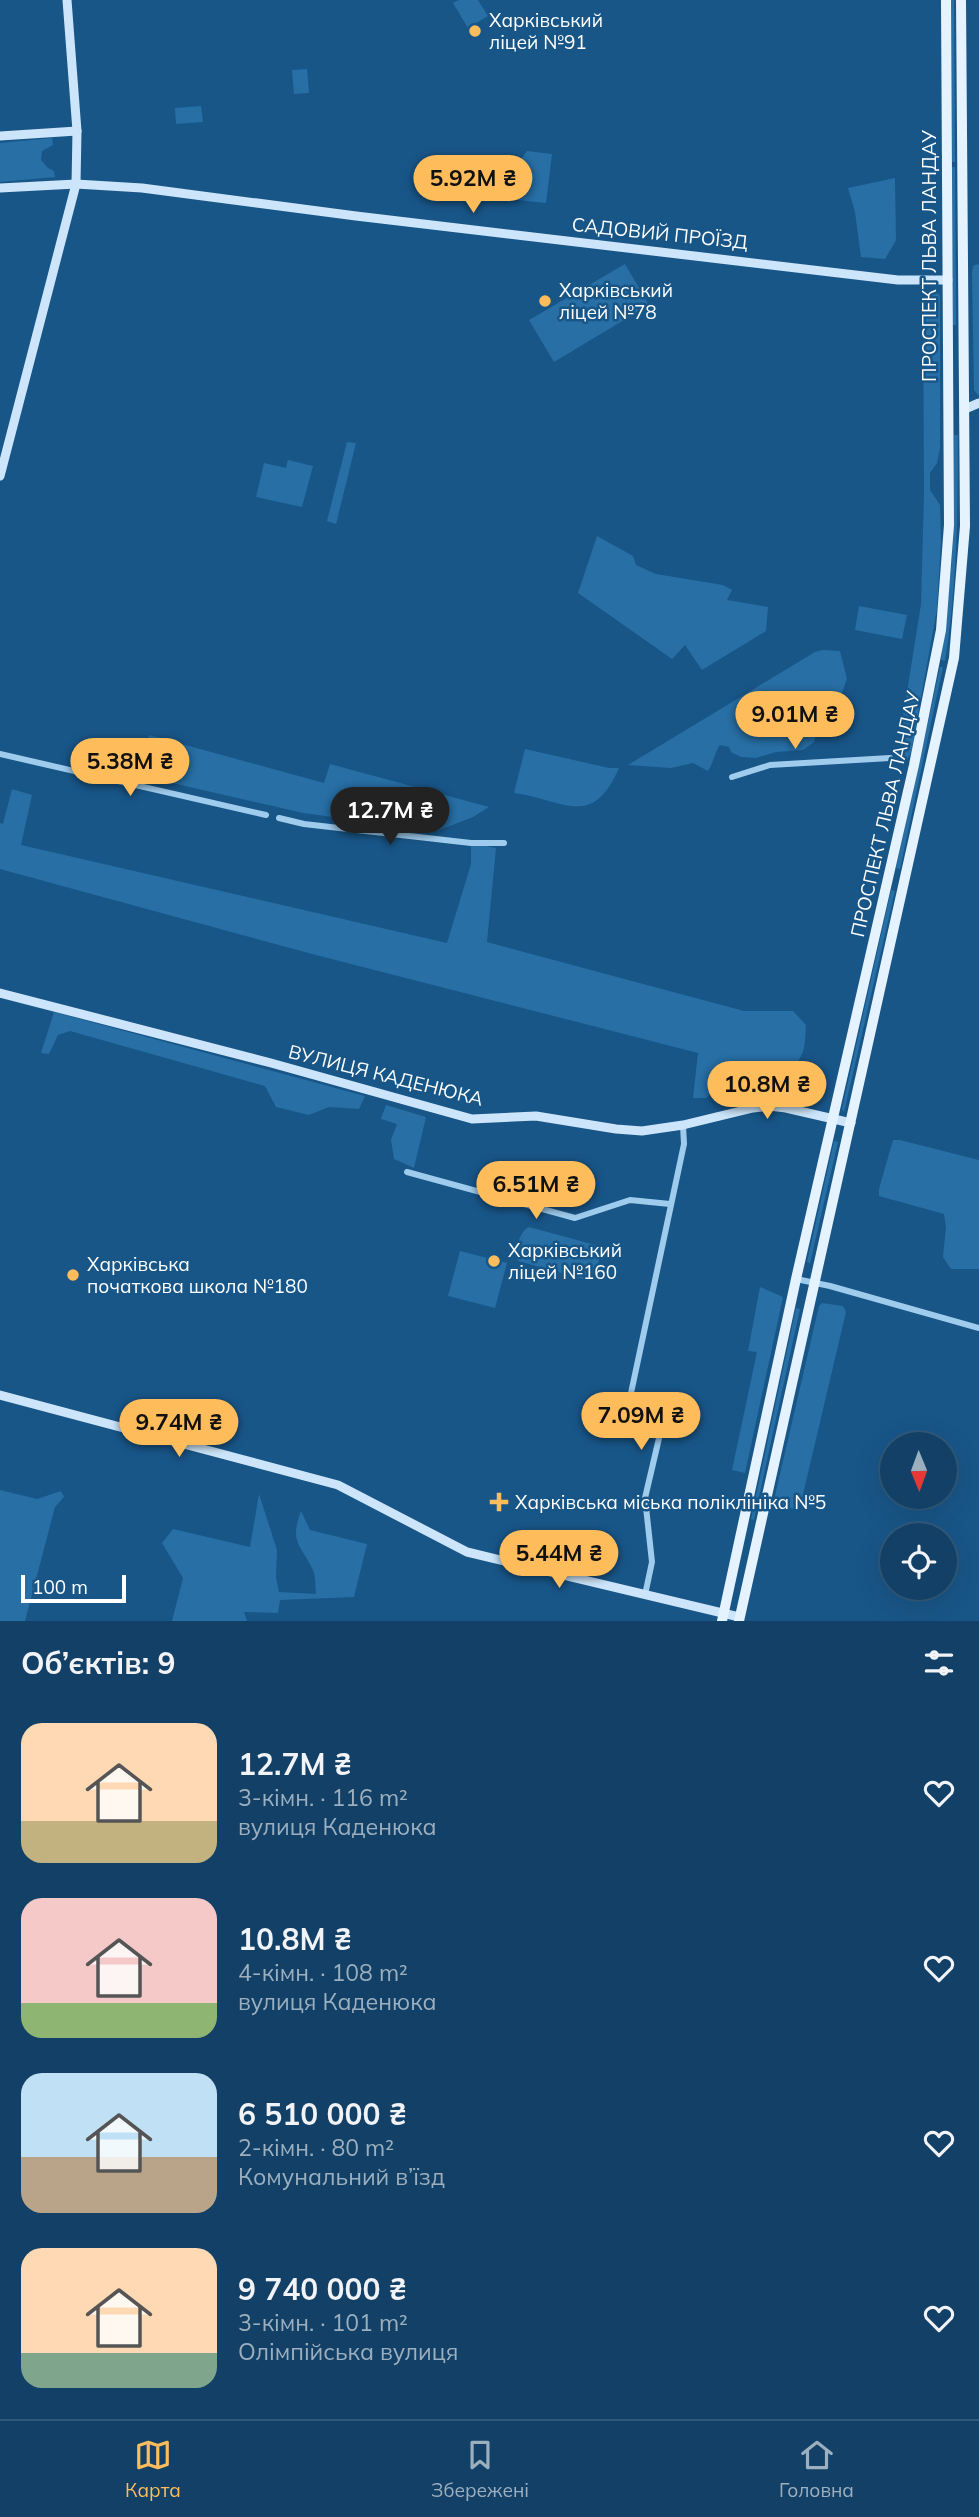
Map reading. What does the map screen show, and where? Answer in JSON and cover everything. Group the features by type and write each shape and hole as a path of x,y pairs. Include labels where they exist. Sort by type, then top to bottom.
{"main road":[{"name":"ПРОСПЕКТ ЛЬВА ЛАНДАУ","path":"723,1617 796,1279 926,714 942,630 949,525 946,0"},
{"name":"ПРОСПЕКТ ЛЬВА ЛАНДАУ","path":"739,1619 944,710 959,618 965,526 961,0"},
{"path":"947,332 963,331"},
{"path":"948,409 965,409"},
{"path":"888,878 905,882"},
{"path":"729,1589 746,1592"}],"street":[{"path":"0,476 76,184 77,131 67,0"},
{"path":"0,136 77,131"},
{"name":"САДОВИЙ ПРОЇЗД","path":"0,188 76,184 221,197 350,216 898,280 948,280"},
{"path":"965,409 979,403"},
{"path":"0,754 266,815"},
{"path":"732,777 769,765 890,758"},
{"path":"279,818 304,824 471,843 504,843"},
{"name":"ВУЛИЦЯ КАДЕНЮКА","path":"0,993 282,1066 472,1119 536,1116 635,1131 683,1125 761,1107 786,1108 851,1122"},
{"path":"645,1595 652,1562 645,1498 660,1433 624,1426 684,1144 683,1125"},
{"path":"407,1172 575,1218 630,1200 670,1204"},
{"path":"796,1279 979,1328"},
{"path":"0,1395 332,1483 461,1550 739,1619"}],"shaded area":[{"path":"459,0 478,0 488,16 468,28 453,3"},
{"path":"950,0 954,0 955,162 952,162"},
{"path":"307,69 309,93 294,94 292,70"},
{"path":"201,106 203,122 176,124 175,108"},
{"path":"52,138 53,145 42,151 41,160 54,171 55,177 0,182 0,143"},
{"path":"527,151 552,154 546,203 507,199 510,174"},
{"path":"951,167 955,167 956,325 953,325"},
{"path":"895,178 896,240 885,259 861,257 855,212 848,188"},
{"path":"625,264 649,305 554,362 529,320"},
{"path":"977,264 979,396 974,390 972,273 973,266"},
{"path":"928,292 939,294 940,298 940,448 937,463 930,473 930,490 940,505 941,541 937,609 911,753 907,760 901,758 900,736 921,604 924,493 923,295"},
{"path":"954,435 958,435 956,548 945,661 941,660 952,559"},
{"path":"347,442 356,443 336,524 327,521"},
{"path":"288,460 313,466 302,507 256,497 264,463 286,468"},
{"path":"597,536 633,556 636,565 656,574 723,585 732,590 727,600 768,607 766,631 702,670 685,645 672,659 578,593"},
{"path":"859,606 907,615 902,639 855,630"},
{"path":"840,651 847,679 834,715 818,729 814,742 803,750 776,752 756,758 741,757 731,752 729,747 720,745 708,771 693,763 671,768 628,765 815,652"},
{"path":"940,667 943,667 900,869 896,868"},
{"path":"149,735 324,783 330,764 489,807 473,817 437,831 303,813 137,775"},
{"path":"525,749 619,768 609,787 598,799 587,805 562,805 514,793"},
{"path":"12,789 32,795 21,845 447,943 471,864 471,843 496,848 487,942 744,1011 793,1011 806,1025 803,1051 797,1063 782,1073 766,1074 739,1063 730,1066 712,1094 706,1098 693,1098 698,1053 316,955 0,869 0,823 3,824"},
{"path":"891,890 895,891 844,1112 842,1109"},
{"path":"54,1012 365,1096 359,1109 329,1107 309,1115 276,1107 265,1086 70,1031 58,1035 49,1054 41,1053"},
{"path":"386,1105 426,1117 414,1168 394,1159 391,1140 397,1124 381,1119"},
{"path":"893,1140 979,1160 979,1269 951,1269 943,1257 946,1227 944,1214 879,1196"},
{"path":"834,1141 838,1142 810,1263 807,1262"},
{"path":"529,1227 599,1246 601,1253 594,1277 587,1280 518,1261 518,1242"},
{"path":"460,1251 507,1263 495,1308 448,1296"},
{"path":"760,1287 783,1297 745,1473 732,1470 757,1352 748,1351"},
{"path":"822,1303 843,1306 846,1312 800,1507 794,1509 777,1504 774,1500 819,1306"},
{"path":"796,1308 800,1309 754,1520 751,1519"},
{"path":"0,1490 37,1499 61,1491 64,1497 55,1507 25,1621 0,1621"},
{"path":"259,1494 277,1550 276,1577 279,1592 316,1594 314,1573 296,1537 301,1511 310,1530 367,1544 354,1597 280,1600 278,1613 244,1612 247,1621 172,1621 183,1578 162,1543 173,1529 250,1547"}],"place":[{"name":"Харківський ліцей №91","path":"475,31"},
{"name":"Харківський ліцей №78","path":"545,301"},
{"name":"Харківський ліцей №160","path":"494,1261"},
{"name":"Харківська початкова школа №180","path":"73,1275"},
{"name":"Харківська міська поліклініка №5","path":"499,1502"}]}
